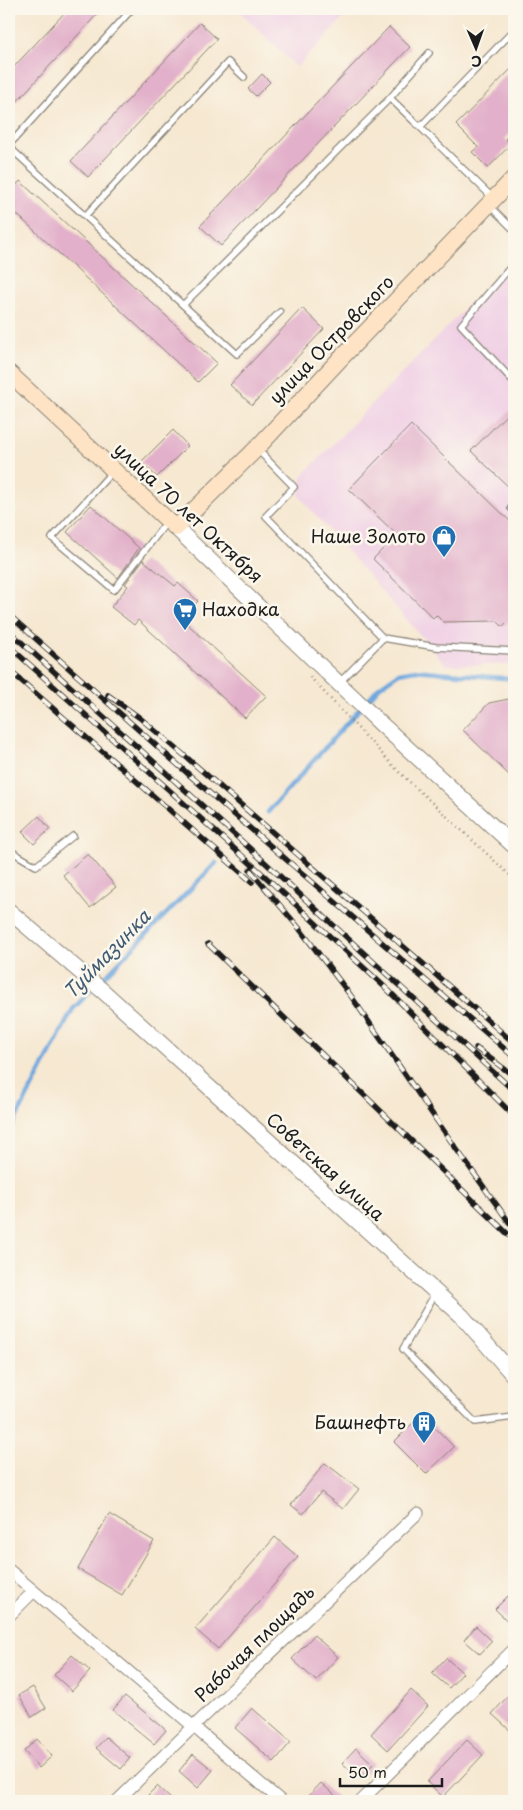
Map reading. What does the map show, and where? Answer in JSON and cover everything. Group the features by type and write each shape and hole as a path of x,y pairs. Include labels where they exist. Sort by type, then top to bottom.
{"main road":[{"name":"улица Островского","path":"172,524 256,449 514,178"},
{"name":"улица 70 лет Октября","path":"9,373 172,524"}],"street":[{"name":"улица 70 лет Октября","path":"172,524 380,723 514,846"},
{"name":"Советская улица","path":"9,911 89,978 436,1292 462,1316 514,1376"},
{"name":"Рабочая площадь","path":"117,1801 418,1513"},
{"path":"9,1570 281,1801"},
{"path":"9,1616 33,1592"},
{"path":"360,1801 514,1649"}],"lane":[{"path":"132,9 9,146 237,354 280,312"},
{"path":"420,127 514,30"},
{"path":"183,304 390,98 429,53"},
{"path":"84,216 228,62 244,77"},
{"path":"390,98 492,202 514,230"},
{"path":"514,263 461,325 514,382"},
{"path":"256,449 294,486 266,516 383,638 436,647 514,650"},
{"path":"114,470 52,538 114,590 172,524"},
{"path":"338,683 383,638"},
{"path":"9,850 36,866 73,836"},
{"path":"436,1292 403,1349 475,1422 514,1417"}],"path":[{"path":"305,672 398,772 514,879"}],"shaded area":[{"path":"237,9 352,9 297,67"},
{"path":"514,258 514,665 446,665 299,496 302,476"}],"building":[{"path":"68,9 102,9 9,110 9,72"},
{"path":"200,23 217,39 88,177 71,161"},
{"path":"389,27 410,47 221,246 200,226"},
{"path":"514,66 514,129 505,139 511,144 488,168 472,152 478,147 456,125"},
{"path":"262,74 270,82 256,96 248,89"},
{"path":"20,181 217,363 198,382 9,207 9,193"},
{"path":"302,308 324,329 252,405 230,385"},
{"path":"514,407 514,492 471,451"},
{"path":"411,425 514,525 514,616 503,627 497,621 443,622 436,615 433,618 373,559 397,535 349,489"},
{"path":"173,430 188,446 157,477 141,462"},
{"path":"91,505 139,548 118,578 67,532"},
{"path":"143,560 175,586 178,583 198,601 182,619 266,696 245,718 138,620 134,625 111,607 128,586 125,584"},
{"path":"514,698 514,780 463,730 489,703"},
{"path":"39,816 50,829 34,844 22,832"},
{"path":"88,854 116,887 90,908 63,875"},
{"name":"Башнефть","path":"422,1414 454,1447 426,1474 394,1442"},
{"path":"325,1463 359,1489 343,1509 321,1492 303,1514 291,1505"},
{"path":"109,1514 154,1541 122,1595 78,1569"},
{"path":"275,1537 298,1557 218,1649 195,1629"},
{"path":"508,1596 514,1602 514,1627 495,1609"},
{"path":"476,1626 492,1641 480,1654 464,1640"},
{"path":"314,1635 338,1657 316,1681 292,1659"},
{"path":"72,1655 90,1671 72,1691 54,1675"},
{"path":"446,1658 463,1673 449,1688 432,1673"},
{"path":"33,1687 46,1708 32,1717 19,1695"},
{"path":"514,1689 514,1734 492,1714"},
{"path":"411,1690 428,1706 388,1750 371,1734"},
{"path":"125,1696 166,1730 154,1744 113,1710"},
{"path":"252,1708 291,1742 274,1762 235,1728"},
{"path":"106,1737 130,1758 121,1769 96,1748"},
{"path":"37,1739 52,1756 39,1768 24,1751"},
{"path":"467,1740 483,1755 443,1797 427,1782"},
{"path":"356,1748 373,1764 360,1779 342,1763"},
{"path":"193,1754 213,1770 198,1788 179,1771"},
{"path":"321,1783 341,1801 304,1801"},
{"path":"157,1786 173,1801 142,1801"}],"waterway":[{"name":"Туймазинка","path":"268,812 379,687 399,673 415,670 514,679"},
{"name":"Туймазинка","path":"9,1132 73,1009 216,863"}],"railway":[{"path":"9,615 221,803 514,1057"},
{"path":"9,631 514,1091"},
{"path":"9,646 268,879 389,991 514,1116"},
{"path":"9,670 252,882"},
{"path":"108,695 140,718 185,756 514,1043"},
{"path":"250,870 299,928 351,996 514,1229"},
{"path":"208,944 514,1240"},
{"path":"476,1048 514,1076"}],"place":[{"name":"Наше Золото","path":"444,558"},
{"name":"Находка","path":"185,631"},
{"name":"Башнефть","path":"424,1444"}]}
